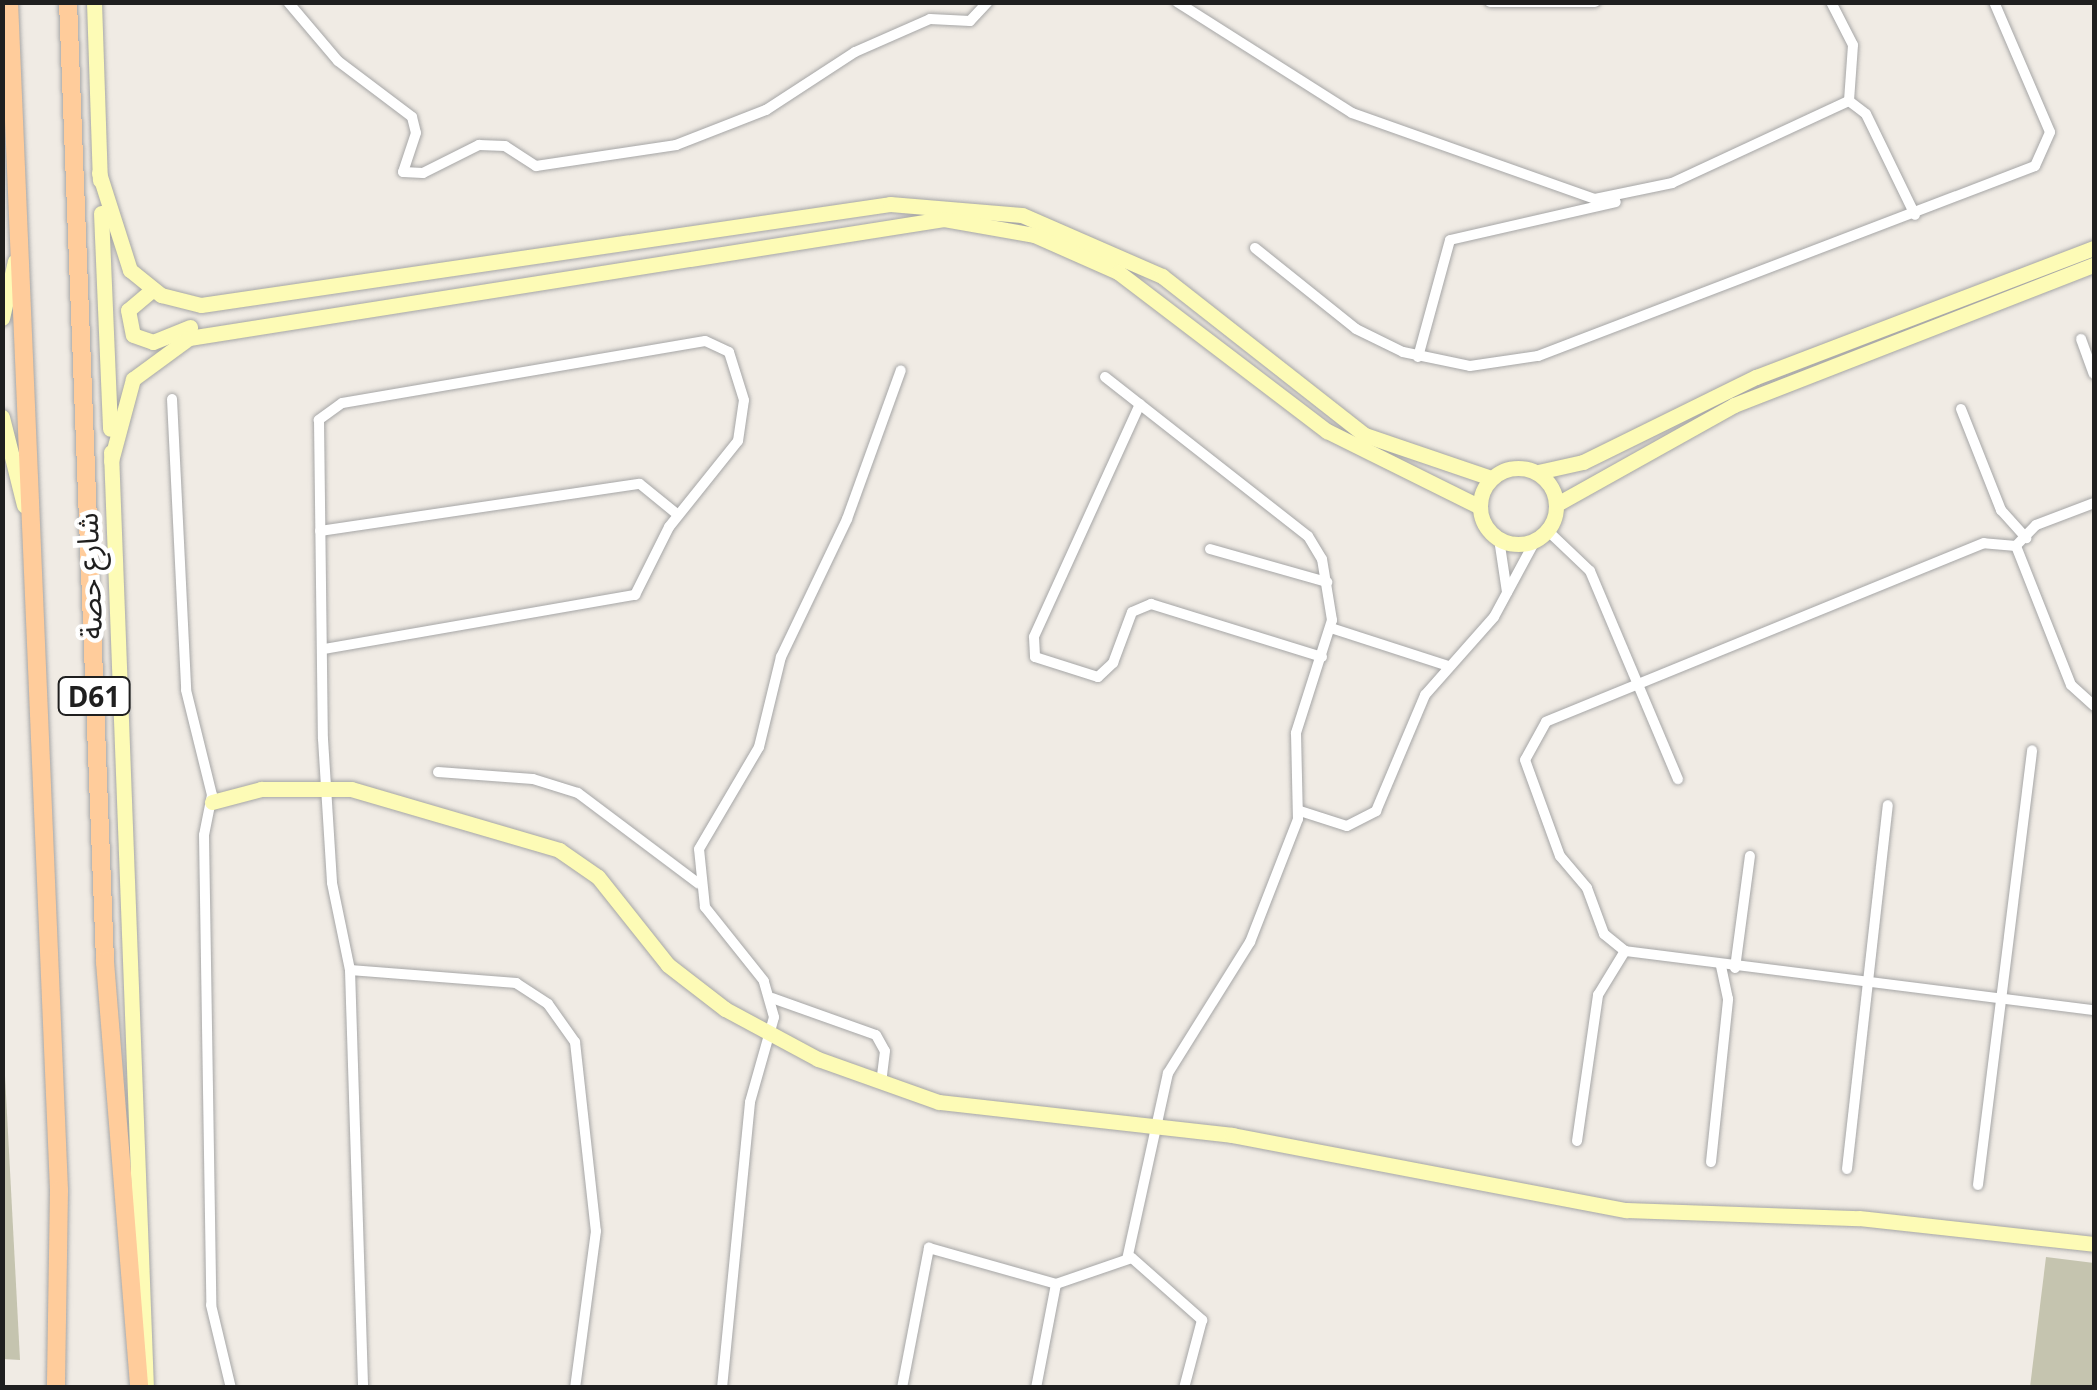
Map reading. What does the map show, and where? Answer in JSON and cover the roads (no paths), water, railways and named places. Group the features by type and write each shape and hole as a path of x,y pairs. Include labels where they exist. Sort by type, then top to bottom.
{"main road":[{"name":"شارع حصة","path":"9,2 26,521 59,1191 56,1388"},
{"name":"شارع حصة","path":"68,2 105,962 143,1388"}],"street":[{"path":"94,2 143,1388"},
{"path":"288,2 358,80 412,117 416,133 403,172 424,173 480,145 505,146 536,166 688,141 766,110 855,52 930,19 970,21 988,2"},
{"path":"1177,2 1370,120 1580,196 1625,198"},
{"path":"1490,2 1595,2"},
{"path":"1831,2 1853,44 1849,100"},
{"path":"1255,248 1356,329 1418,357 1490,366 1538,356 2028,170 2048,148 2034,86 1994,2"},
{"path":"1418,357 1450,240 1625,198 1849,100"},
{"path":"1849,100 1866,114 1914,215"},
{"path":"99,173 119,252 152,290 200,306 275,298 861,207 997,210 1117,250 1198,302 1343,421 1448,470 1491,478 1514,468 1538,472 1583,462 1756,377 2094,248"},
{"path":"111,461 123,400 148,361 178,342 278,320 886,221 978,222 1118,272 1327,431 1480,507 1499,538 1507,593"},
{"path":"2,318 18,242"},
{"path":"1300,811 1338,825 1370,818 1418,708 1507,593 1557,504 1734,405 2094,265"},
{"path":"152,290 126,316 142,341 198,325 244,327"},
{"path":"275,298 278,320"},
{"path":"2081,339 2094,374"},
{"path":"324,649 622,602 649,578 678,515 725,465 744,420 731,357 710,340 330,407 318,430 324,649 332,788 332,882 350,970 363,1388"},
{"path":"698,884 702,838 759,746 781,657 841,534 901,370"},
{"path":"1105,376 1308,536 1327,582 1331,628 1296,733 1300,811 1250,942 1180,1048 1152,1125 1127,1259"},
{"path":"172,398 186,690 212,802 204,834 212,1304 231,1388"},
{"path":"1140,404 1034,636 1034,657 1098,677 1113,663 1132,612 1151,604 1322,657"},
{"path":"1962,409 2001,510 2026,538"},
{"path":"2,417 26,521"},
{"path":"1538,472 1557,504"},
{"path":"1480,507 1491,478"},
{"path":"320,531 640,484 678,515"},
{"path":"2094,503 2016,546 1984,542 1546,722 1525,752 1560,856 1588,888 1604,934 1625,951 1862,985 2094,1010"},
{"path":"1499,538 1542,535 1583,560 1678,779"},
{"path":"2016,546 2071,685 2094,706"},
{"path":"1210,550 1327,582"},
{"path":"1331,628 1449,666"},
{"path":"1978,1185 2032,750"},
{"path":"438,772 534,779 578,793 698,884 718,928 772,998 876,1035 886,1051 881,1084"},
{"path":"212,802 261,789 332,788 412,802 572,857 681,978 771,1036 881,1084 967,1108 1152,1125 1640,1212 1859,1218 2094,1244"},
{"path":"1847,1169 1862,985 1874,954 1888,806"},
{"path":"1735,968 1750,856"},
{"path":"1577,1141 1600,985 1625,951"},
{"path":"1711,1162 1728,998 1721,966"},
{"path":"350,970 516,983 541,997 575,1042 596,1231 576,1388"},
{"path":"722,1388 750,1102 771,1036 772,998"},
{"path":"902,1388 929,1248 1056,1284 1127,1259 1147,1264 1162,1290 1202,1320 1184,1388"},
{"path":"1036,1388 1056,1284"}]}
